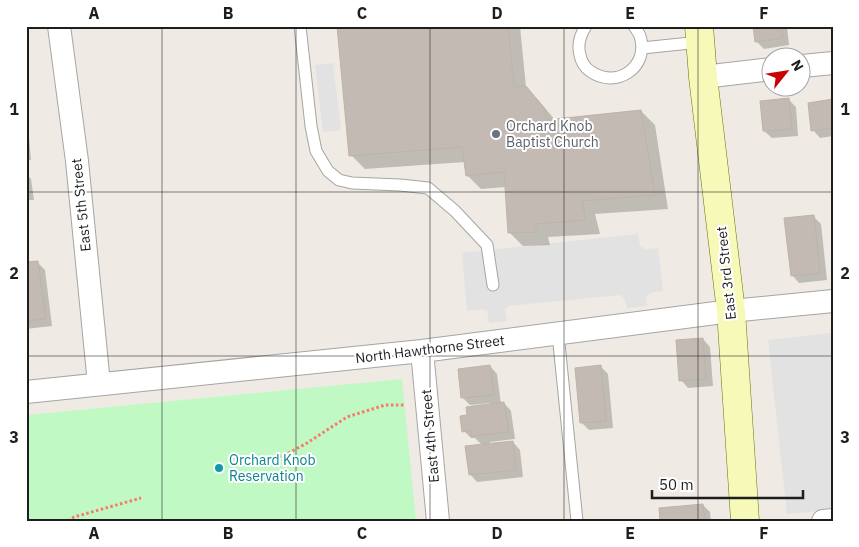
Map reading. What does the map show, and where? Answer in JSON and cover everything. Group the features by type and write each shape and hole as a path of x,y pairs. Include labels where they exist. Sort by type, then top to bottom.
{"main road":[{"name":"East 3rd Street","path":"699,34 731,311 745,521"}],"street":[{"name":"East 5th Street","path":"59,26 77,161 99,384"},
{"path":"812,65 833,63"},
{"path":"703,77 762,70"},
{"name":"North Hawthorne Street","path":"26,392 422,351 731,311 833,301"},
{"name":"East 4th Street","path":"422,351 438,521"},
{"path":"823,521 833,520"}],"lane":[{"path":"300,26 311,126 316,151 328,171 339,180 352,183 428,188 455,211 487,245 493,285"},
{"path":"586,26 581,33 578,46 580,58 587,68 597,76 609,79 621,77 632,70 639,60 642,48 640,36 634,26"},
{"path":"642,48 699,34"},
{"path":"558,334 577,521"}],"path":[{"path":"259,460 285,455 347,417 385,405 405,405"},
{"path":"68,521 74,517 141,498"}],"green space":[{"name":"Orchard Knob Reservation","path":"402,379 416,521 26,521 26,415"}],"shaded area":[{"path":"333,63 341,130 323,132 315,65"},
{"path":"638,234 640,246 645,249 658,248 663,291 650,293 646,297 647,306 627,308 624,298 620,295 508,306 505,309 507,321 489,323 487,311 482,309 467,311 462,253"},
{"path":"831,333 833,352 833,510 787,514 768,340"}],"building":[{"name":"Orchard Knob Baptist Church","path":"337,26 508,26 514,87 526,86 545,109 546,120 641,110 655,195 582,201 586,220 535,224 537,232 508,233 504,172 466,176 462,147 349,156"},
{"path":"753,26 781,26 783,38 755,42"},
{"path":"789,98 792,129 763,131 760,101"},
{"path":"833,99 833,128 811,131 808,103"},
{"path":"814,215 820,273 791,276 784,218"},
{"path":"38,261 46,319 26,321 26,262"},
{"path":"703,338 706,379 679,381 676,340"},
{"path":"490,365 494,395 461,398 458,369"},
{"path":"601,365 606,421 580,423 575,368"},
{"path":"504,402 509,432 471,436 471,430 462,432 460,416 467,415 466,407"},
{"path":"513,441 516,470 469,475 465,446"},
{"path":"703,504 705,521 660,521 659,508"}],"place":[{"name":"Orchard Knob Baptist Church","path":"496,134"},
{"name":"Orchard Knob Reservation","path":"219,468"}]}
